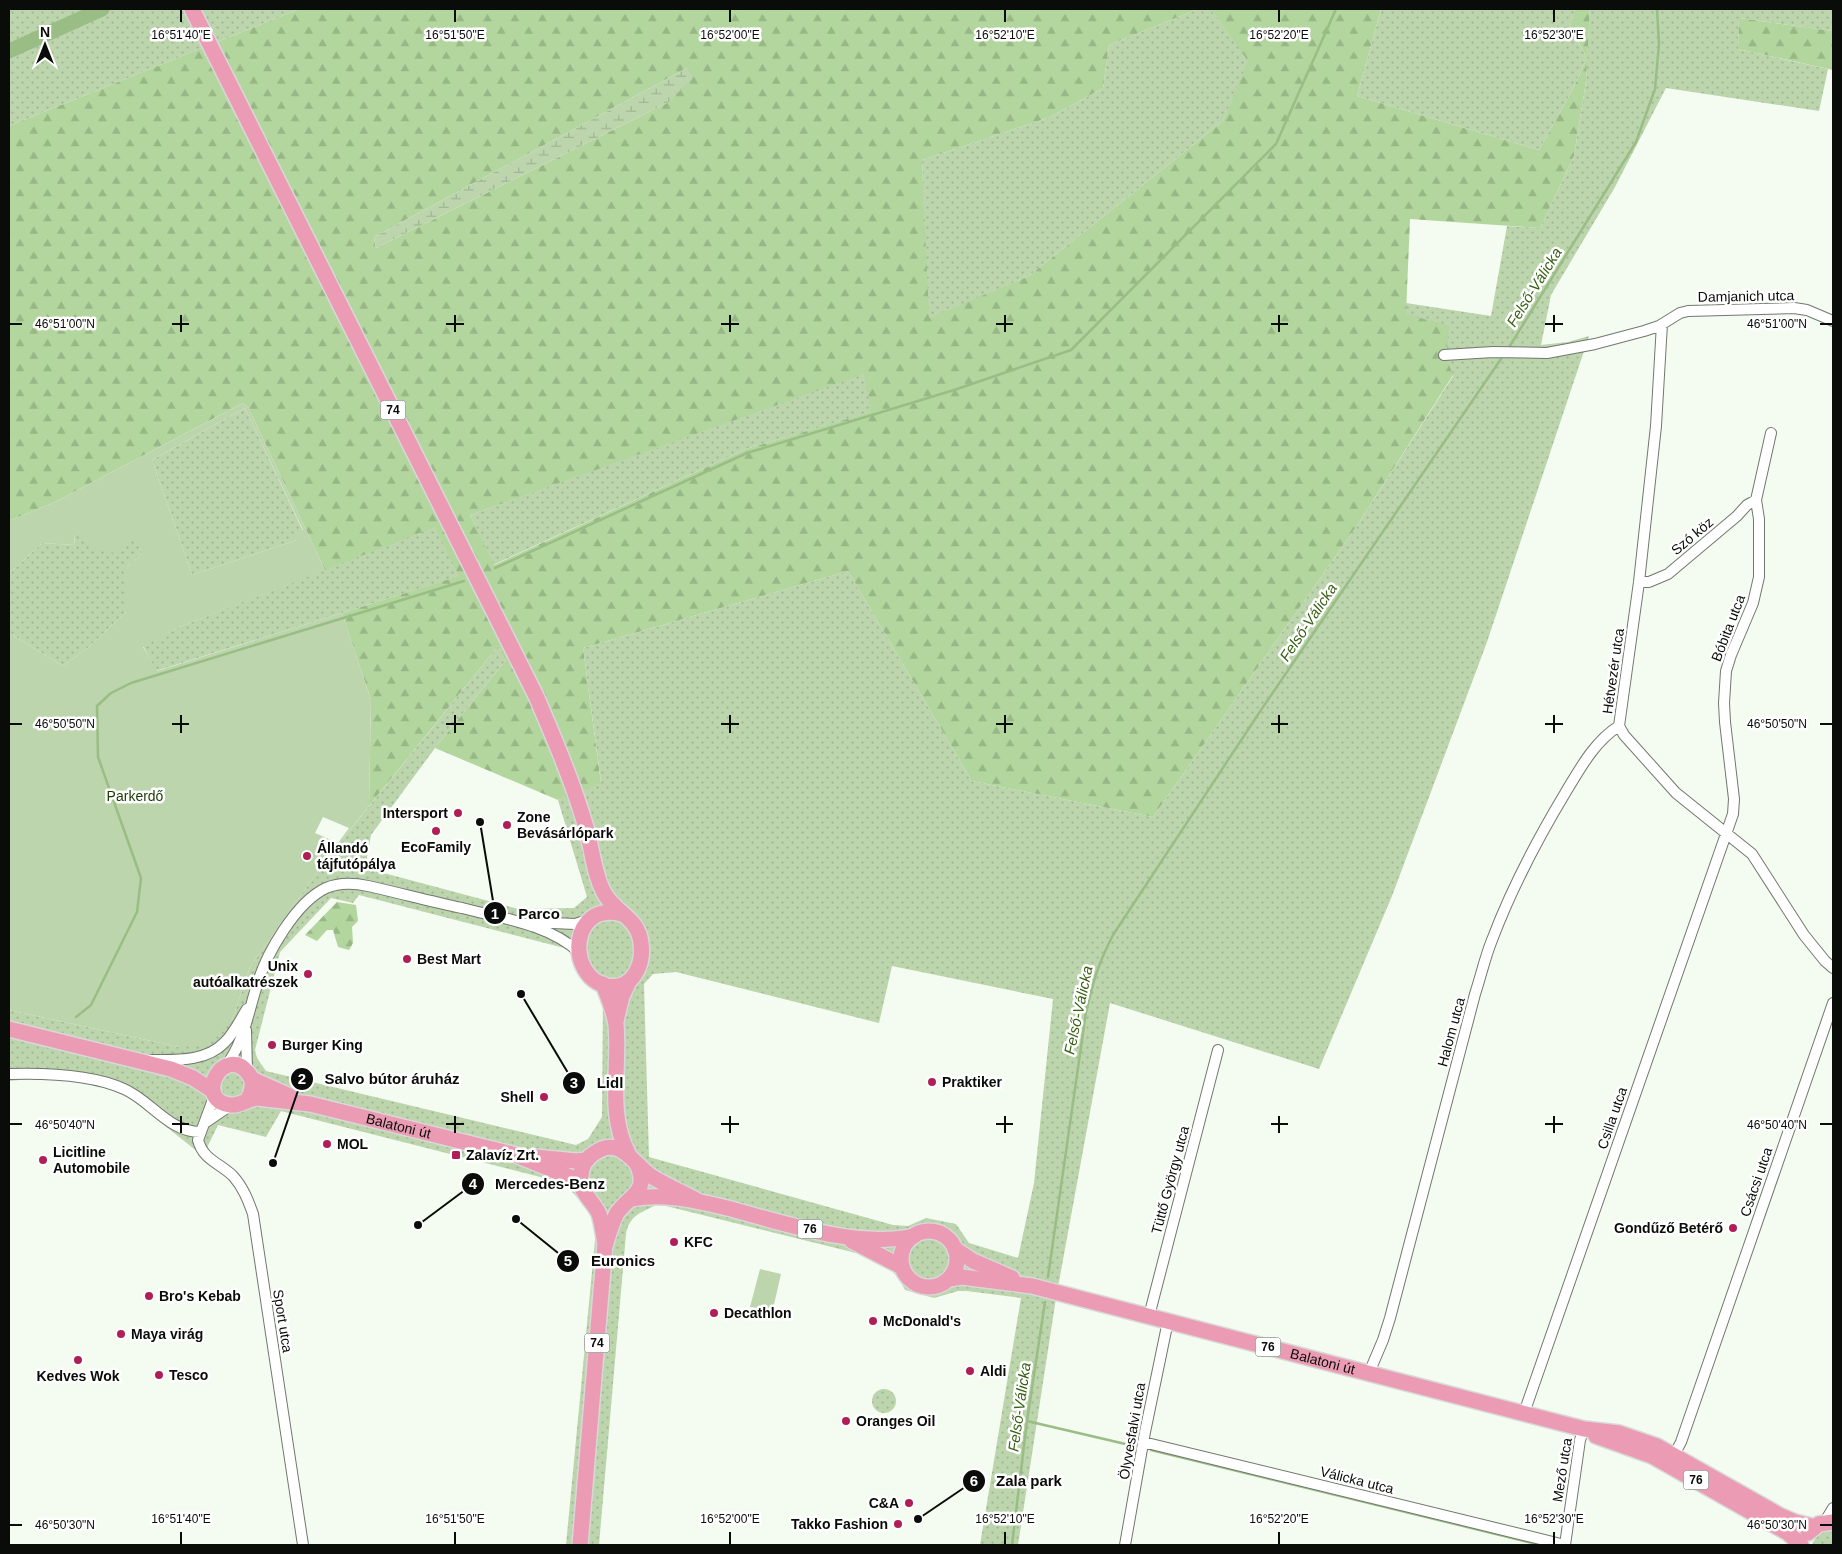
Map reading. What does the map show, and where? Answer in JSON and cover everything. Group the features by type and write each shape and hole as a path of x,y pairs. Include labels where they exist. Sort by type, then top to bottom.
{"main road":[{"name":"74","path":"195,14 536,696 571,782 585,823 596,872 604,892 610,902 629,918 638,929 642,945 641,963 635,975 629,980 622,996 616,1023 615,1111 610,1129 600,1150 587,1160 581,1174 588,1196 598,1213 605,1244"},
{"name":"74","path":"596,872 590,918 583,926 579,940 580,953 588,975 603,984 616,1023"},
{"path":"590,918 610,912 622,914"},
{"path":"603,984 617,986 629,980"},
{"name":"Balatoni út","path":"9,1029 170,1069 193,1078 214,1092 220,1101 231,1105 236,1105 248,1099 270,1099 310,1104 516,1155 576,1161 587,1160"},
{"name":"Balatoni út","path":"170,1069 197,1072 237,1066 260,1084 310,1104"},
{"path":"214,1092 213,1080 222,1068"},
{"path":"248,1099 253,1088 249,1075"},
{"name":"74","path":"580,1545 605,1244 617,1214 638,1190 641,1180 632,1158 621,1142 615,1111"},
{"path":"600,1150 611,1148 632,1158"},
{"name":"Balatoni út","path":"516,1155 570,1177 578,1182 588,1196"},
{"name":"76","path":"632,1158 654,1178 698,1201"},
{"path":"588,1196 606,1208 617,1207 629,1201"},
{"name":"76","path":"629,1201 646,1196 698,1201 846,1238 888,1240 928,1232 939,1234 948,1239 955,1249"},
{"path":"902,1267 901,1257 904,1247 914,1236"},
{"name":"76","path":"846,1238 902,1267 912,1282 924,1287 937,1286 948,1279"},
{"name":"Balatoni út","path":"955,1249 973,1261 1032,1286 1524,1413 1584,1428 1600,1429 1637,1438 1674,1455 1781,1516 1795,1522 1824,1524"},
{"path":"948,1279 956,1265 955,1249"},
{"name":"Balatoni út","path":"948,1279 962,1278 1032,1286"},
{"name":"Balatoni út","path":"1584,1428 1598,1438 1652,1456 1788,1533 1802,1545"},
{"name":"76","path":"1802,1545 1807,1536 1824,1524"}],"street":[{"name":"Damjanich utca","path":"1444,354 1493,352 1547,353 1594,344 1644,331 1688,311 1794,308 1807,310 1833,321"},
{"name":"Hétvezér utca","path":"1662,324 1656,426 1639,582 1619,726 1624,735 1665,782 1752,854 1804,935 1833,968"},
{"name":"Bóbita utca","path":"1726,832 1733,814 1734,799 1725,722 1726,671 1753,604 1759,577 1759,519 1756,500 1771,433"},
{"name":"Szó köz","path":"1639,582 1649,582 1668,574 1737,516 1747,505 1756,500"},
{"name":"Halom utca","path":"1369,1373 1390,1318 1475,994 1491,942 1526,860 1545,826 1580,768 1599,742 1609,732 1619,726"},
{"name":"Csilla utca","path":"1524,1413 1726,832"},
{"path":"222,1068 232,1057 246,1025 269,955 304,904 326,888 349,883 368,886 516,922 556,936 580,953"},
{"path":"516,922 576,924 590,918"},
{"path":"134,1060 184,1060 201,1057 210,1053 226,1041 252,1002"},
{"name":"Csácsi utca","path":"1674,1455 1681,1442 1833,1003"},
{"path":"246,1025 249,1075"},
{"name":"Tüttő György utca","path":"1149,1316 1218,1050"},
{"path":"9,1074 71,1076 113,1085 140,1098 183,1130 200,1132 206,1122 214,1092"},
{"path":"206,1122 231,1105"},
{"name":"Sport utca","path":"200,1132 198,1140 200,1148 206,1156 229,1173 241,1186 247,1196 253,1214 303,1545"},
{"name":"Ölyvesfalvi utca","path":"1125,1545 1143,1442 1168,1321"},
{"name":"Mező utca","path":"1565,1545 1580,1440 1584,1428"},
{"name":"Válicka utca","path":"1143,1442 1565,1545"},
{"path":"1824,1524 1833,1508"}],"green space":[{"path":"9,9 299,9 9,126"},
{"path":"299,9 1198,9 1109,45 1103,88 1050,117 922,160 929,318 1029,276 1223,121 1248,61 1211,9 1381,9 1357,96 1539,150 1573,89 1587,58 1570,26 1575,9 1590,9 1586,81 1574,156 1540,228 1410,219 1406,314 1449,326 1446,357 1453,375 1358,524 1153,817 972,781 848,571 583,648 601,783 558,800 435,748 506,660 498,646 369,806 371,700 342,613 459,576 435,527 325,570 248,407 243,403 55,502 9,521 9,126","holes":["687,68 669,102 376,248 374,237","864,374 871,412 746,449 494,565 470,515"]},
{"path":"1198,9 1211,9 1249,61 1223,121 1029,276 928,319 922,160 1050,117 1103,88 1109,45"},
{"path":"1381,9 1575,9 1570,27 1587,58 1573,89 1539,150 1357,96"},
{"path":"1590,9 1833,9 1833,31 1739,18 1738,49 1828,69 1819,111 1666,88 1615,187 1551,295 1541,345 1568,342 1589,336 1487,642 1392,896 1319,1069 1110,1003 1056,1298 1018,1545 980,1545 1021,1298 958,1291 934,1298 905,1290 889,1268 864,1255 658,1204 641,1212 630,1222 626,1234 599,1545 566,1545 597,1219 564,1183 281,1111 266,1137 218,1125 203,1156 121,1091 88,1081 30,1079 9,1081 9,1010 179,1047 232,1020 250,967 325,861 498,646 506,660 435,748 371,835 365,868 518,909 574,908 587,897 558,800 601,782 583,648 848,571 972,781 1153,817 1358,524 1453,376 1406,314 1406,303 1491,316 1507,226 1540,228 1574,156 1586,81","holes":["359,895 568,949 588,984 603,996 602,1117 588,1139 576,1145 266,1071 257,1058 255,1050 280,952 331,898 353,903","892,966 1053,999 1034,1183 1018,1258 969,1243 956,1224 926,1218 908,1226 893,1225 649,1157 644,984 653,974 676,972 879,1023"]},
{"path":"1739,18 1833,31 1833,70 1738,49"},
{"path":"687,68 693,77 669,102 376,248 374,237"},
{"path":"865,373 872,412 746,449 493,565 470,515"},
{"name":"Parkerdő","path":"243,403 248,407 325,570 179,627 143,647 157,671 342,613 371,700 369,806 325,861 250,967 232,1020 220,1035 202,1045 179,1047 9,1010 9,633 63,666 89,647 126,612 126,568 143,552 133,538 119,554 92,548 80,532 74,535 75,545 42,543 9,574 9,521 55,502","holes":["245,408 303,530 294,531 297,540 192,575 152,460","323,817 349,828 338,843 315,833"]},
{"path":"245,408 303,531 297,540 192,575 152,460"},
{"path":"435,526 460,576 156,671 143,646 179,627"},
{"path":"80,532 134,538 143,552 126,568 126,612 89,647 63,666 9,633 9,574 42,543 75,545 74,534"},
{"path":"337,902 356,905 358,921 352,927 353,943 349,950 338,947 333,930 327,930 317,941 305,935"},
{"path":"760,1269 781,1274 772,1313 750,1307"},
{"path":"884,1389 889,1390 895,1396 895,1406 889,1412 884,1413 879,1412 873,1406 872,1401 873,1396 879,1390"},
{"path":"1833,1530 1833,1545 1812,1545 1815,1538 1820,1534"}],"waterway":[{"path":"9,51 102,9"},
{"path":"495,568 747,453 954,390 1071,350 1276,144 1336,9"},
{"name":"Felső-Válicka","path":"1508,349 1636,142 1655,89 1659,44 1657,9"},
{"name":"Felső-Válicka","path":"1048,1277 1086,1012 1097,972 1108,945 1261,710 1503,356"},
{"path":"76,1017 91,1005 137,912 141,878 98,757 97,706 111,693 131,683 464,581"},
{"name":"Felső-Válicka","path":"1012,1545 1027,1421 1045,1302"},
{"path":"1027,1421 1134,1446"},
{"path":"1151,1450 1541,1545"}],"place":[{"name":"Intersport","path":"458,813"},
{"name":"Parco","path":"480,822"},
{"name":"Zone Bevásárlópark","path":"507,825"},
{"name":"EcoFamily","path":"436,831"},
{"name":"Állandó tájfutópálya","path":"307,856"},
{"name":"Best Mart","path":"407,959"},
{"name":"Unix autóalkatrészek","path":"308,974"},
{"name":"Lidl","path":"521,994"},
{"name":"Burger King","path":"272,1045"},
{"name":"Praktiker","path":"932,1082"},
{"name":"Shell","path":"544,1097"},
{"name":"MOL","path":"327,1144"},
{"name":"Zalavíz Zrt.","path":"456,1155"},
{"name":"Licitline Automobile","path":"43,1160"},
{"name":"Salvo bútor áruház","path":"273,1163"},
{"name":"Euronics","path":"516,1219"},
{"name":"Mercedes-Benz","path":"418,1225"},
{"name":"Gondűző Betérő","path":"1733,1228"},
{"name":"KFC","path":"674,1242"},
{"name":"Bro's Kebab","path":"149,1296"},
{"name":"Decathlon","path":"714,1313"},
{"name":"McDonald's","path":"873,1321"},
{"name":"Maya virág","path":"121,1334"},
{"name":"Kedves Wok","path":"78,1360"},
{"name":"Aldi","path":"970,1371"},
{"name":"Tesco","path":"159,1375"},
{"name":"Oranges Oil","path":"846,1421"},
{"name":"C&A","path":"909,1503"},
{"name":"Zala park","path":"918,1519"},
{"name":"Takko Fashion","path":"898,1524"}]}
